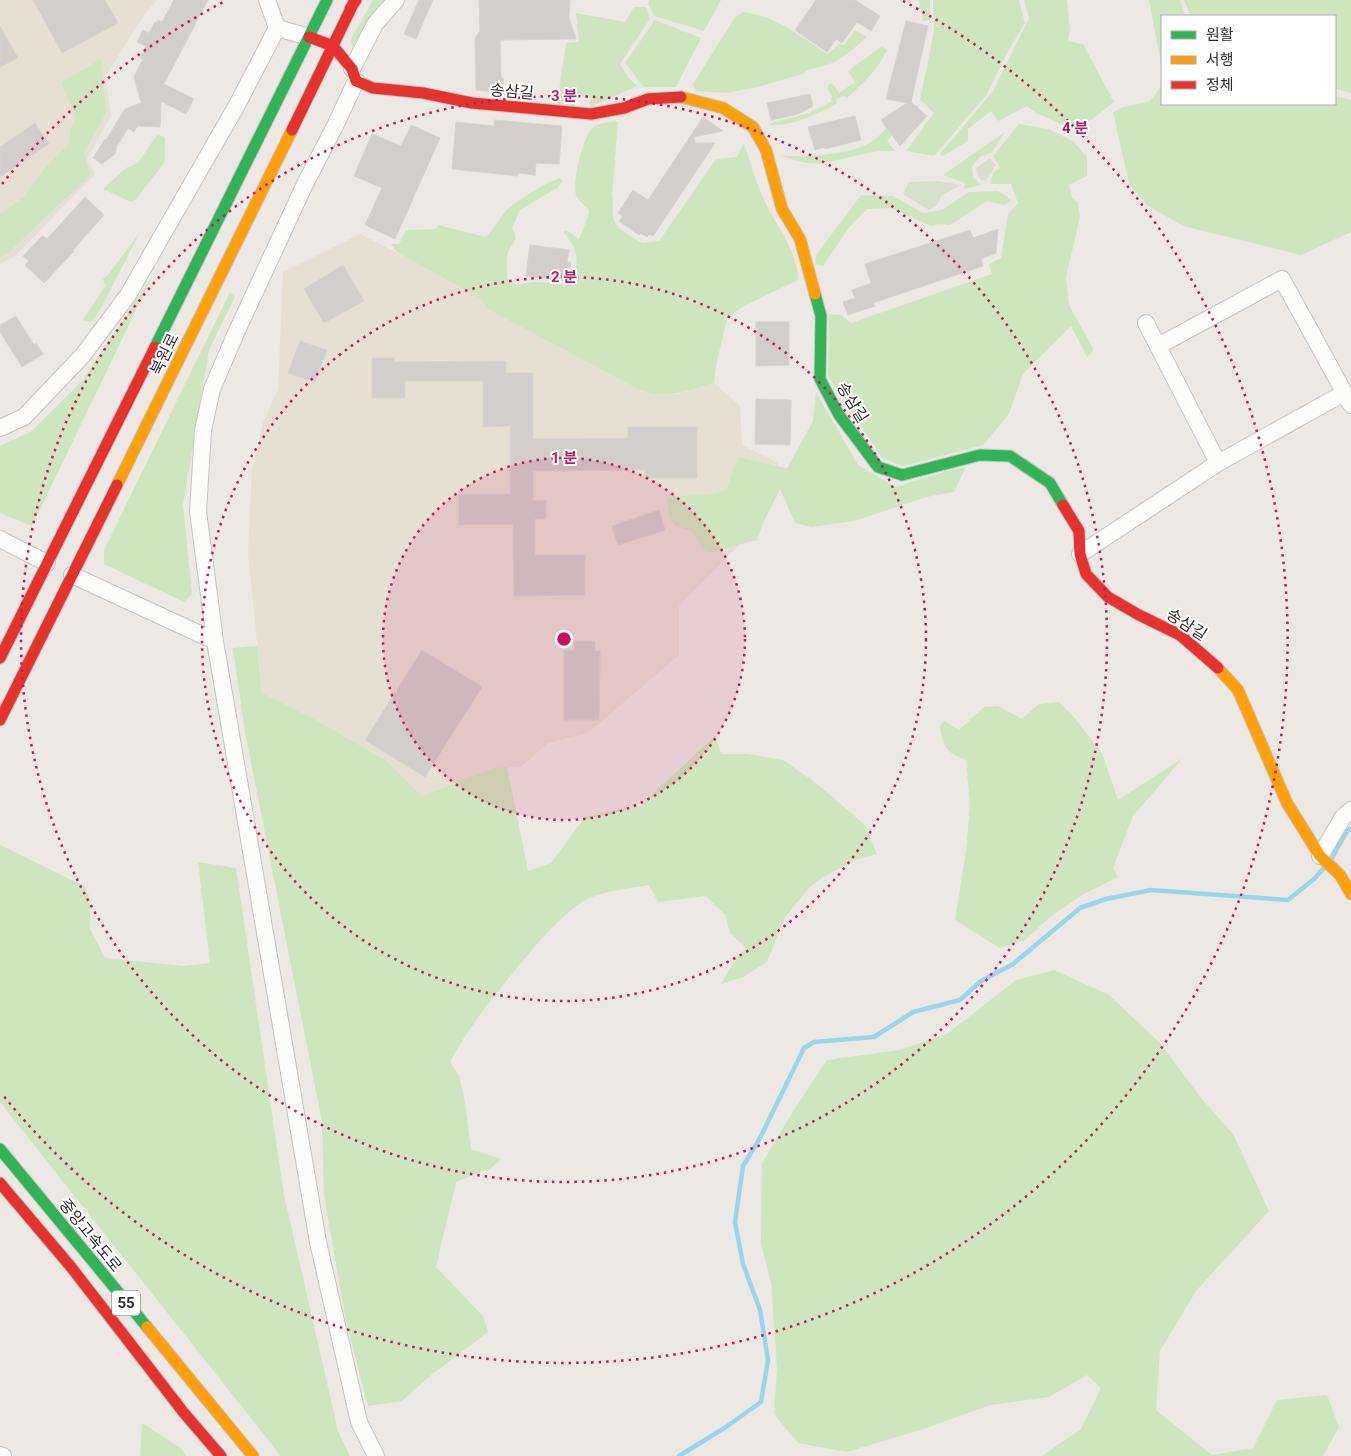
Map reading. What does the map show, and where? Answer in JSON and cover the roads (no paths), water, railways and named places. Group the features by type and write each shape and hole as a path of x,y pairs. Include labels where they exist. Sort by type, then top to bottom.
{"main road":[{"name":"북원로","path":"0,720 60,569 327,0"},
{"name":"북원로","path":"0,658 60,569 354,3"},
{"path":"309,37 333,46 354,75"},
{"name":"송삼길","path":"354,75 373,88 424,93 472,103 591,114 624,108 648,99 681,97 723,108 753,127 766,150 782,209 800,239 821,316 820,379 839,415 878,467 902,475 980,455 1010,456 1050,483 1079,532 1080,554 1086,574 1108,597 1180,635 1211,661 1238,690 1287,803 1321,856 1340,875 1351,894"},
{"name":"중앙고속도로","path":"0,1150 253,1456"},
{"name":"55","path":"0,1183 71,1267 184,1413 221,1456"}],"street":[{"path":"0,428 24,417 84,355 128,295 236,105 277,28 267,0"},
{"path":"376,1456 358,1422 318,1242 215,641 198,511 204,430 212,389 354,75 375,24 396,0"},
{"path":"277,28 309,37"},
{"path":"1080,554 1218,463 1347,399 1282,279 1158,346"},
{"path":"1146,324 1218,463"},
{"path":"0,539 215,641"},
{"path":"1321,856 1343,817 1351,810"}],"waterway":[{"path":"1332,858 1347,831 1351,828"},
{"path":"679,1456 726,1427 761,1402 768,1360 760,1310 743,1264 735,1222 743,1166 760,1138 804,1048 814,1042 874,1037 913,1012 960,1000 981,981 1013,964 1080,908 1106,899 1151,890 1288,900 1314,879 1324,868"}]}
